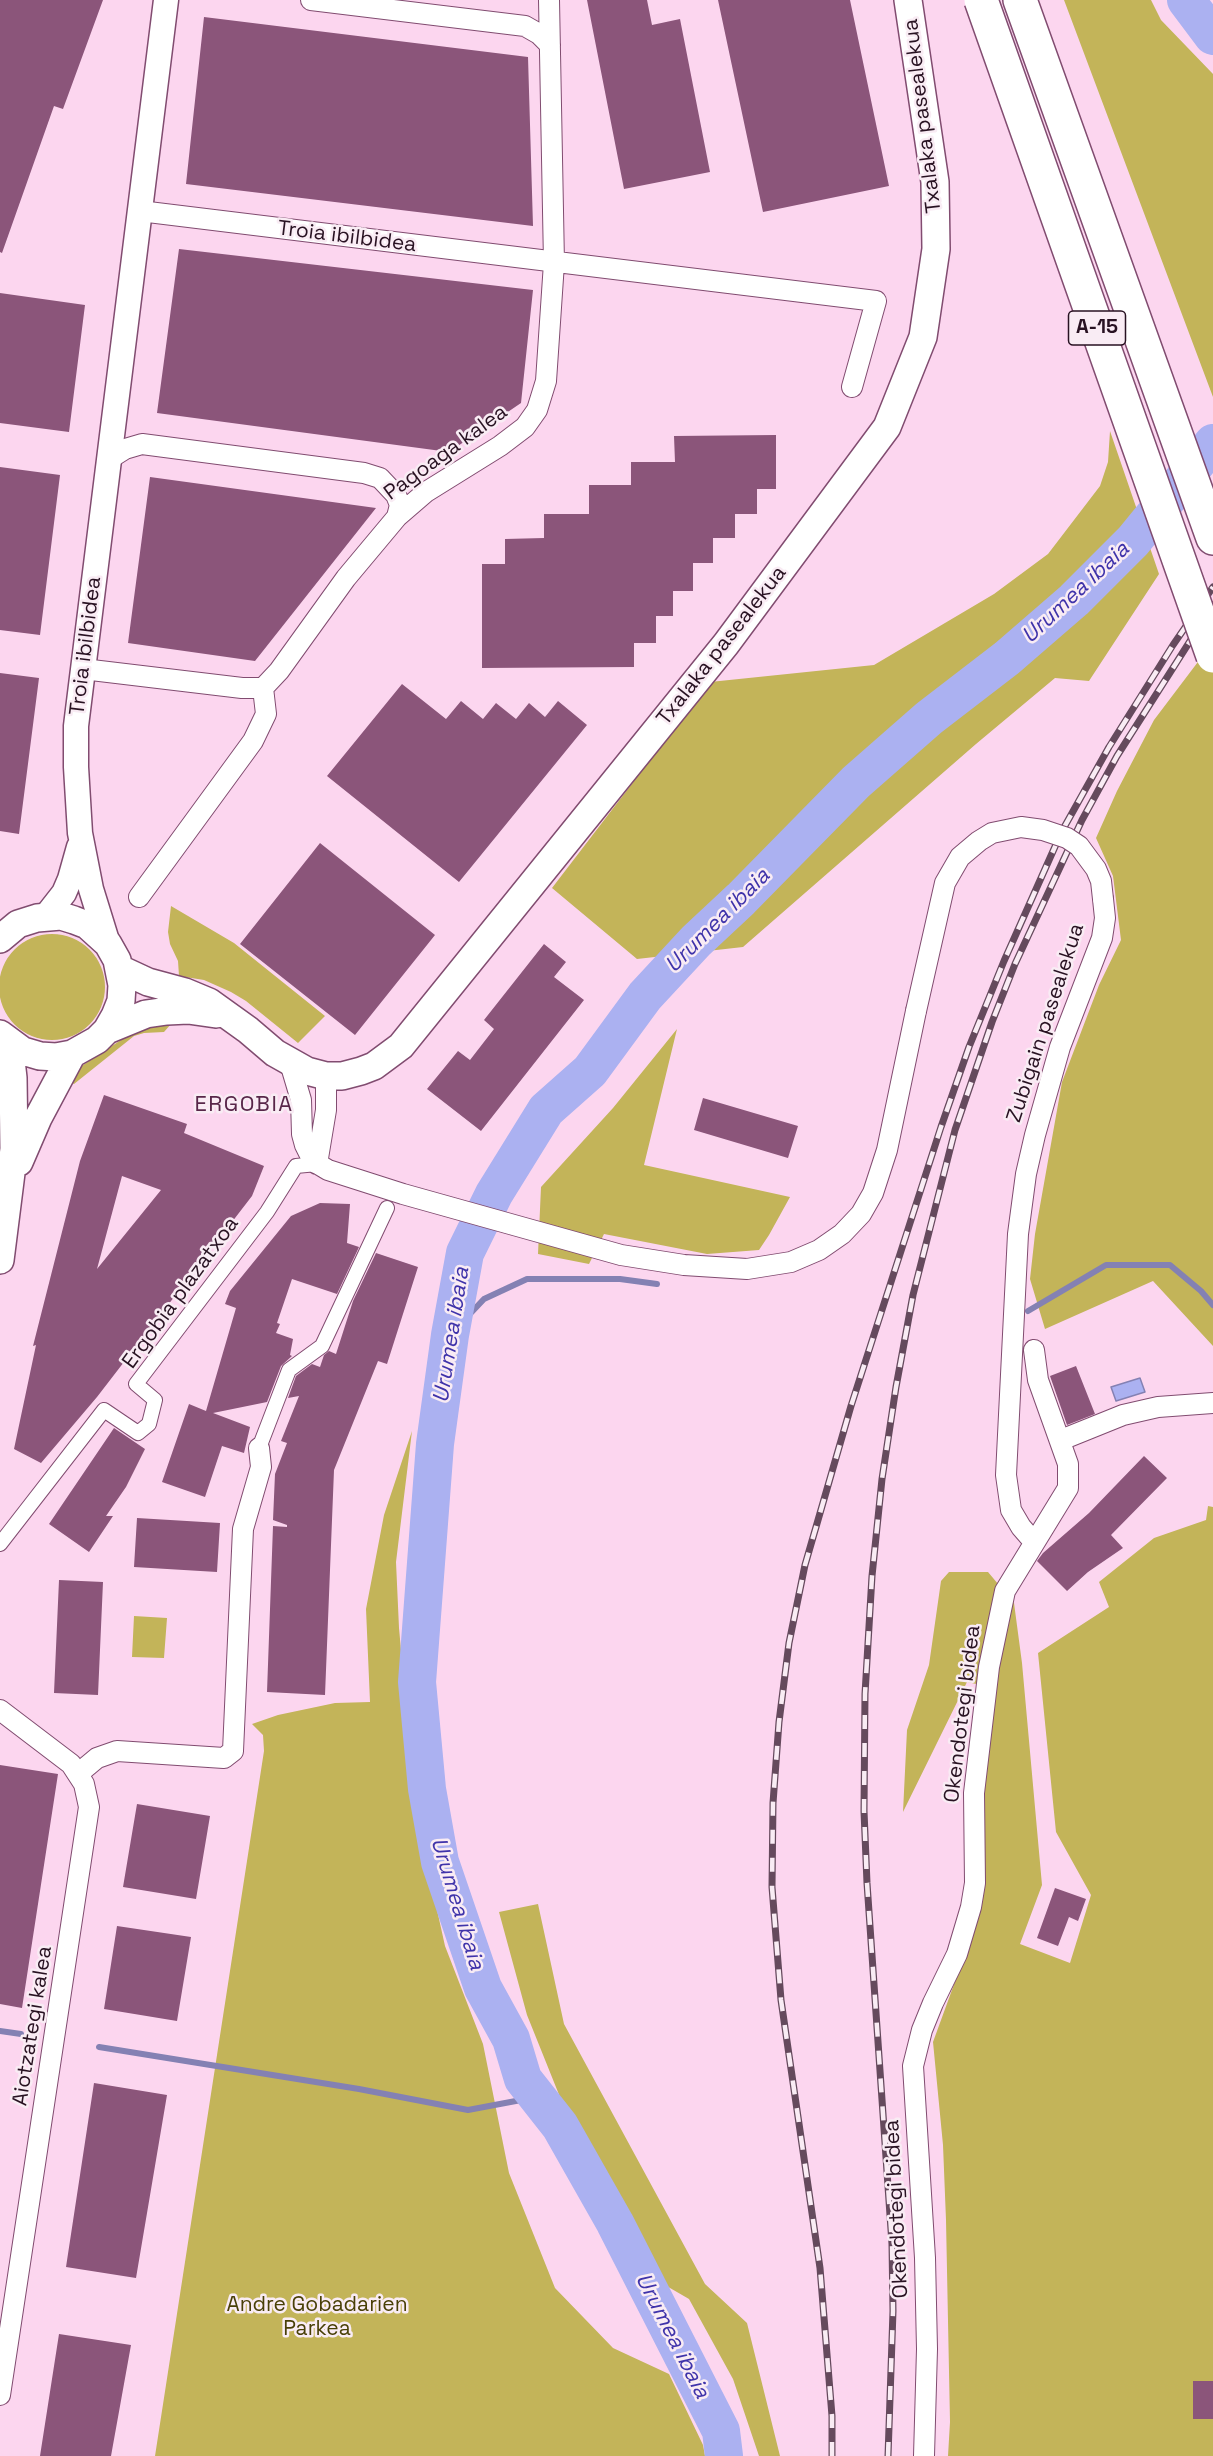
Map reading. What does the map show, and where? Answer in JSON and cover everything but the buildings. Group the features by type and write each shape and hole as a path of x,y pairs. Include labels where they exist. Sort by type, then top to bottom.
{"highway":[{"name":"A-15","path":"981,0 1213,656"},
{"name":"A-15","path":"1020,0 1213,538"}],"main road":[{"name":"Txalaka pasealekua","path":"120,969 148,982 201,999 290,1063 326,1076 342,1076 374,1066 401,1046 726,644 888,428 923,337 936,249 935,182 908,0"},
{"path":"4,1039 23,1051 39,1056 56,1057 72,1054 97,1040 107,1030 116,1017 121,1001 122,985 120,969 108,944 87,925 61,916 46,916 6,927"},
{"name":"Txalaka pasealekua","path":"107,1030 146,1014 167,1011 209,1012 229,1017"},
{"path":"0,1260 11,1185 15,1114 4,1039"},
{"path":"11,1185 38,1118 72,1054"}],"street":[{"name":"Troia ibilbidea","path":"46,916 64,893 79,849 76,726 166,0"},
{"path":"311,0 525,26 539,34 550,45"},
{"name":"Pagoaga kalea","path":"263,688 279,671 346,578 397,517 426,492 525,428 537,410 546,381 554,262 549,0"},
{"name":"Troia ibilbidea","path":"140,211 876,301 852,387"},
{"path":"109,459 125,449 142,444 363,473 380,478 396,495 400,505 397,517"},
{"path":"83,669 242,688 263,688 266,714 253,741 139,897"},
{"name":"Zubigain pasealekua","path":"317,1164 328,1170 414,1197 621,1255 684,1265 747,1269 791,1262 819,1250 837,1238 861,1214 873,1193 880,1173 945,883 960,857 974,844 992,833 1011,827 1043,830 1067,838 1083,850 1096,869 1101,882 1105,918 1102,938 1060,1047 1035,1135 1026,1174 1018,1234 1007,1408 1006,1475 1011,1510 1021,1527 1034,1542"},
{"name":"Troia ibilbidea","path":"80,833 91,889 108,944"},
{"path":"290,1063 301,1100 302,1134 309,1155 317,1164"},
{"path":"317,1164 326,1110 326,1076"},
{"name":"Ergobia plazatxoa","path":"0,1544 104,1410 138,1433 149,1424 155,1400 136,1384 267,1212 296,1166 317,1164"},
{"path":"79,1773 97,1758 117,1751 224,1758 233,1751 243,1529 261,1467 259,1448 290,1370 322,1346 387,1208"},
{"name":"Okendotegi bidea","path":"924,2456 927,2349 925,2258 913,2066 922,2030 957,1954 971,1907 975,1883 974,1793 989,1667 1005,1591 1068,1488 1068,1464 1038,1380 1034,1350"},
{"path":"1061,1440 1124,1415 1158,1407 1213,1403"},
{"name":"Aiotzategi kalea","path":"0,1710 63,1756 79,1773 88,1795 89,1819 0,2395"}],"green space":[{"path":"1064,0 1151,0 1161,20 1213,74 1213,397"},
{"path":"1110,431 1159,574 1089,681 1055,678 743,947 637,959 552,888 710,682 874,665 994,594 1048,554 1100,486 1108,462"},
{"path":"1213,642 1213,1346 1153,1281 1045,1329 1030,1279 1035,1234 1062,1082 1099,985 1121,940 1113,876 1096,838 1117,791 1154,720"},
{"path":"171,906 234,943 325,1016 298,1043 246,1001 231,992 204,980 179,976 178,961 170,944 168,932"},
{"path":"52,934 72,938 90,949 101,967 105,987 101,1007 90,1025 72,1036 52,1040 32,1036 14,1025 3,1007 -1,987 3,967 14,949 32,938"},
{"path":"171,1024 164,1032 134,1036 74,1084 67,1080 74,1071 127,1036 150,1027"},
{"path":"677,1029 644,1165 790,1197 769,1235 759,1250 707,1254 604,1234 589,1264 538,1254 541,1187 613,1108"},
{"name":"Andre Gobadarien Parkea","path":"412,1431 396,1562 399,1628 416,1815 445,1946 483,2044 509,2173 555,2288 613,2348 669,2374 703,2445 705,2456 155,2456 264,1751 263,1735 252,1724 278,1715 335,1703 370,1702 366,1609 384,1515"},
{"path":"1208,1506 1213,1507 1213,2456 948,2456 950,2422 946,2220 943,2145 933,2042 964,1957 980,1792 995,1688 967,1682 903,1812 907,1730 929,1665 941,1581 949,1572 988,1572 1014,1603 1022,1663 1042,1885 1020,1944 1070,1963 1091,1895 1056,1832 1038,1653 1109,1607 1099,1582 1154,1538 1206,1520"},
{"path":"134,1616 167,1618 164,1658 132,1657"},
{"path":"538,1904 564,2024 705,2284 747,2323 780,2456 759,2456 733,2379 689,2299 651,2277 570,2122 527,2015 499,1912"}],"water":[{"path":"1140,1378 1145,1392 1116,1401 1111,1387"}],"waterway":[{"name":"Urumea ibaia","path":"1186,0 1213,36"},
{"name":"Urumea ibaia","path":"724,2456 721,2431 615,2223 560,2126 523,2079 511,2039 483,1988 440,1862 427,1789 417,1682 435,1444 450,1335 465,1253 494,1194 546,1110 590,1071 645,996 696,941 741,899 856,782 929,718 1007,658 1074,600 1133,541 1213,443"},
{"path":"1028,1311 1106,1265 1170,1265 1201,1291 1213,1305"},
{"path":"450,1335 484,1299 527,1279 620,1279 657,1284"},
{"path":"0,2031 21,2034"},
{"path":"99,2047 359,2089 468,2110 537,2097"}],"railway":[{"path":"832,2456 832,2416 820,2268 781,2000 772,1887 773,1803 779,1722 789,1643 805,1565 851,1406 969,1047 1004,961 1062,831 1109,747 1173,645 1213,587"},
{"path":"888,2456 893,2311 892,2244 864,1811 865,1694 872,1576 882,1479 896,1387 913,1295 955,1130 992,1022 1015,964 1082,820 1117,756 1213,605"}],"district":[{"name":"ERGOBIA","path":"244,1105"}]}
